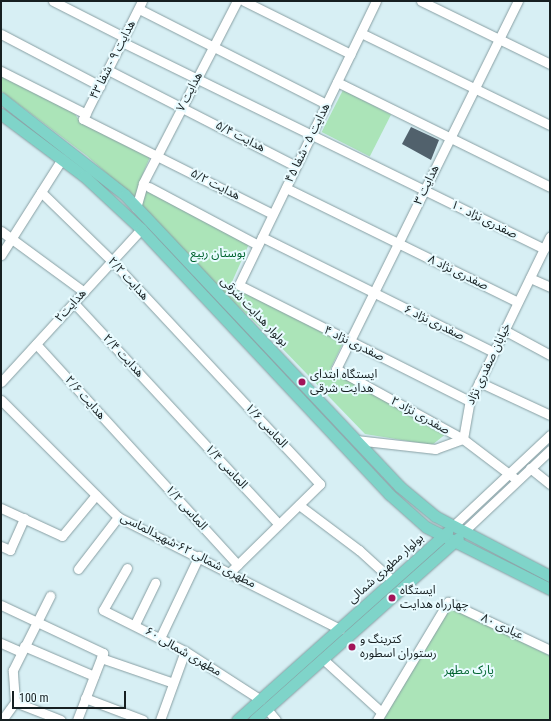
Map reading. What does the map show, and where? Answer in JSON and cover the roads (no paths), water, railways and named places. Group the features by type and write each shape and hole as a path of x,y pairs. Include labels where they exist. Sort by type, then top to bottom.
{"main road":[{"name":"بولوار هدایت شرقی","path":"1,98 125,196 399,486 435,516 463,532 550,576"},
{"path":"1,114 62,159 141,229 389,494 442,537 550,589"},
{"path":"21,129 29,119"},
{"name":"بولوار مطهری شمالی","path":"254,720 264,704 340,629 453,526"},
{"name":"بولوار مطهری شمالی","path":"237,720 264,704 324,660 454,543 463,532"}],"street":[{"name":"صفدری نژاد ۱۰","path":"53,1 197,79 544,249"},
{"name":"هدایت ۷","path":"136,208 158,156 237,1"},
{"path":"244,1 351,54"},
{"path":"421,1 550,64"},
{"name":"هدایت ۳","path":"336,369 518,1"},
{"name":"هدایت ۵ - شفا ۴۵","path":"239,285 361,33 372,2"},
{"name":"هدایت ۹ - شفا ۴۳","path":"84,116 140,5"},
{"path":"140,5 214,46 326,104"},
{"path":"361,33 550,125"},
{"path":"1,34 100,86"},
{"name":"هدایت ۵/۴","path":"108,70 296,166"},
{"name":"هدایت ۵/۲","path":"1,71 158,156 273,214"},
{"path":"337,82 550,187"},
{"path":"1,255 62,159"},
{"name":"هدایت ۷","path":"125,196 146,185"},
{"name":"صفدری نژاد ۶","path":"146,185 260,241 374,293 494,352"},
{"name":"صفدری نژاد ۸","path":"286,188 518,302"},
{"name":"هدایت ۲/۲","path":"41,192 112,261 212,369"},
{"name":"هدایت۲","path":"1,382 141,229"},
{"path":"1,231 84,292"},
{"name":"خیابان صفدری نژاد","path":"462,439 470,401 550,236"},
{"path":"530,278 550,287"},
{"name":"صفدری نژاد ۴","path":"239,285 470,401"},
{"name":"هدایت ۲/۴","path":"74,303 173,410"},
{"path":"504,330 550,355"},
{"name":"هدایت ۲/۶","path":"36,344 134,451"},
{"name":"الماسی ۱/۶","path":"212,369 320,484 299,505"},
{"name":"صفدری نژاد ۲","path":"336,369 462,439 510,472 517,480"},
{"path":"479,382 550,415"},
{"name":"مطهری شمالی ۶۲-شهیدالماسی","path":"1,400 118,517 199,556 340,629"},
{"name":"الماسی ۱/۴","path":"173,410 279,524"},
{"name":"بولوار مطهری شمالی","path":"453,526 550,435"},
{"path":"356,440 435,449 462,439"},
{"name":"بولوار مطهری شمالی","path":"463,532 550,450"},
{"name":"الماسی ۱/۲","path":"134,451 238,565"},
{"path":"530,468 550,484"},
{"path":"1,508 62,536 96,495"},
{"path":"230,572 299,505 359,550 393,581"},
{"path":"78,569 118,517"},
{"path":"1,546 10,550 24,518"},
{"path":"160,638 199,556"},
{"name":"مطهری شمالی ۶۰","path":"127,568 103,610 135,624 185,651 264,704 276,720"},
{"path":"135,624 155,583"},
{"path":"2,720 15,702 12,673 36,621 50,596"},
{"name":"عبادی ۸۰","path":"377,720 380,711 448,602 550,650"},
{"path":"1,605 102,655 173,683"},
{"path":"1,643 23,649 94,676"},
{"path":"160,720 185,651"},
{"path":"76,720 102,655"},
{"path":"324,660 380,711"},
{"path":"85,698 143,720"},
{"path":"15,702 62,720"}],"place":[{"name":"ایستگاه ابتدای هدایت شرقی","path":"302,382"},
{"name":"ایستگاه چهارراه هدایت","path":"392,598"},
{"name":"کترینگ و رستوران اسطوره","path":"352,647"}],"park label":[{"name":"بوستان ربیع","path":"218,254"},
{"name":"پارک مطهر","path":"469,671"}]}
